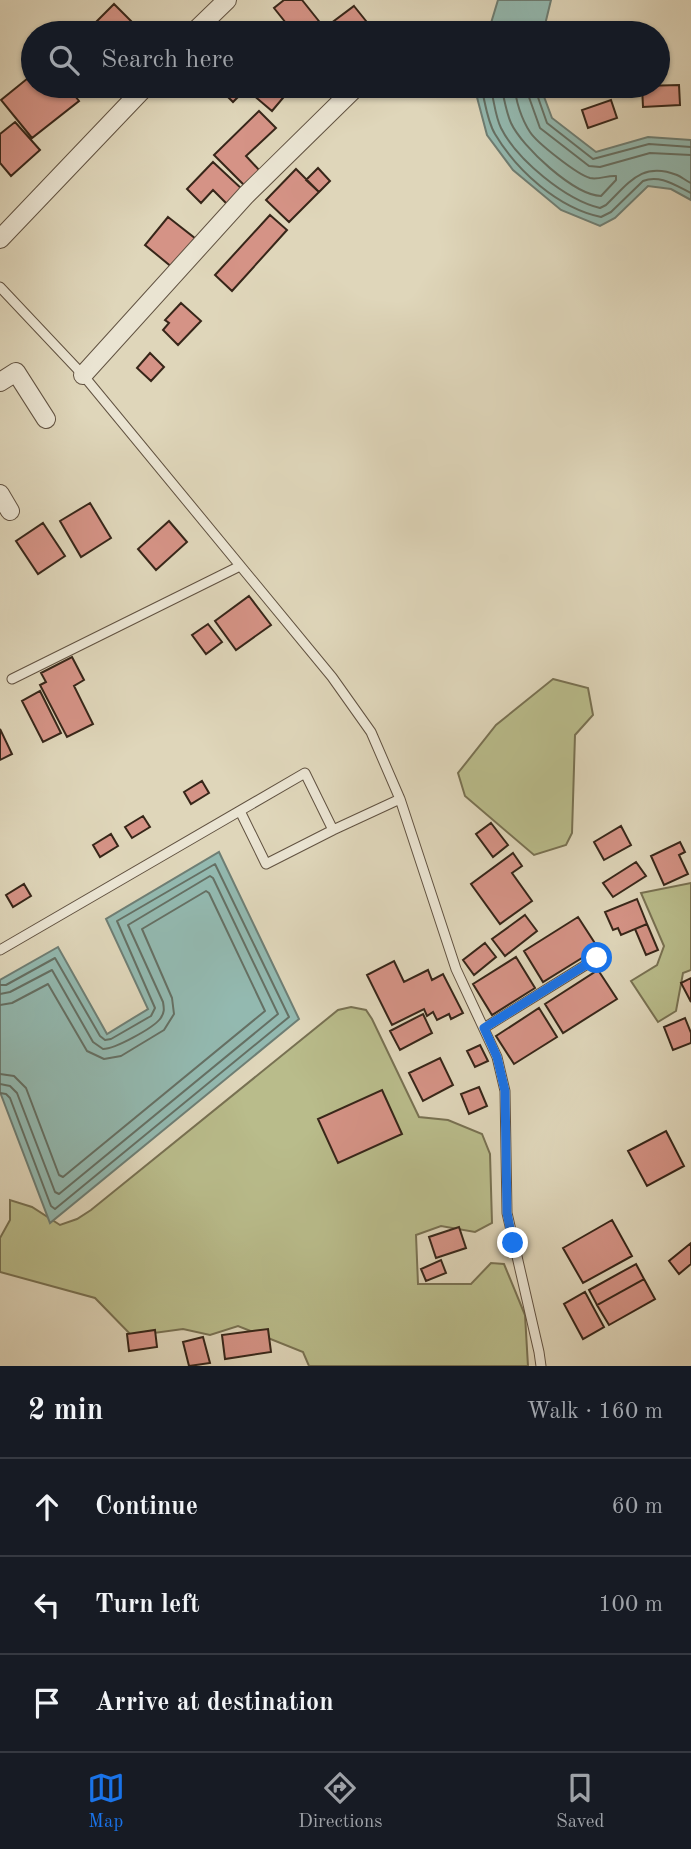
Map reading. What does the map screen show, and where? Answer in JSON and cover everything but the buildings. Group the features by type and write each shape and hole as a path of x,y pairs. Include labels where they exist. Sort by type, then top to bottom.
{"street":[{"path":"206,21 228,0"},
{"path":"0,239 135,98"},
{"path":"83,375 246,195 345,98"},
{"path":"0,382 16,372 46,419"},
{"path":"0,494 10,510"}],"lane":[{"path":"0,287 83,375 332,677 370,732 400,799 457,969 497,1057 505,1091 507,1213 541,1366"},
{"path":"12,679 240,566"},
{"path":"0,950 305,773 332,830"},
{"path":"240,811 266,864 400,799"},
{"path":"484,1028 597,958"}],"green space":[{"path":"553,679 588,688 593,715 575,735 572,833 566,845 534,855 465,796 458,773 496,725"},
{"path":"691,883 691,970 683,973 676,1011 658,1022 631,981 657,965 664,946 641,893"},
{"path":"351,1007 366,1010 372,1019 419,1117 448,1120 482,1134 490,1154 492,1223 475,1232 441,1226 416,1235 418,1284 471,1284 491,1263 504,1264 525,1315 528,1366 309,1366 303,1352 238,1326 210,1335 183,1329 132,1336 95,1298 0,1272 0,1238 10,1220 10,1200 32,1207 60,1225 77,1219 338,1010"}],"water":[{"path":"498,0 551,0 546,21 492,21"},
{"path":"477,98 544,98 552,118 596,152 648,137 691,140 691,200 671,189 648,186 615,218 600,226 561,210 513,170 487,135"},
{"path":"219,852 299,1019 50,1223 0,1092 0,980 58,947 107,1034 148,1009 106,919"}],"route":[{"path":"513,1243 507,1213 505,1091 497,1057 484,1028 597,958"}]}
